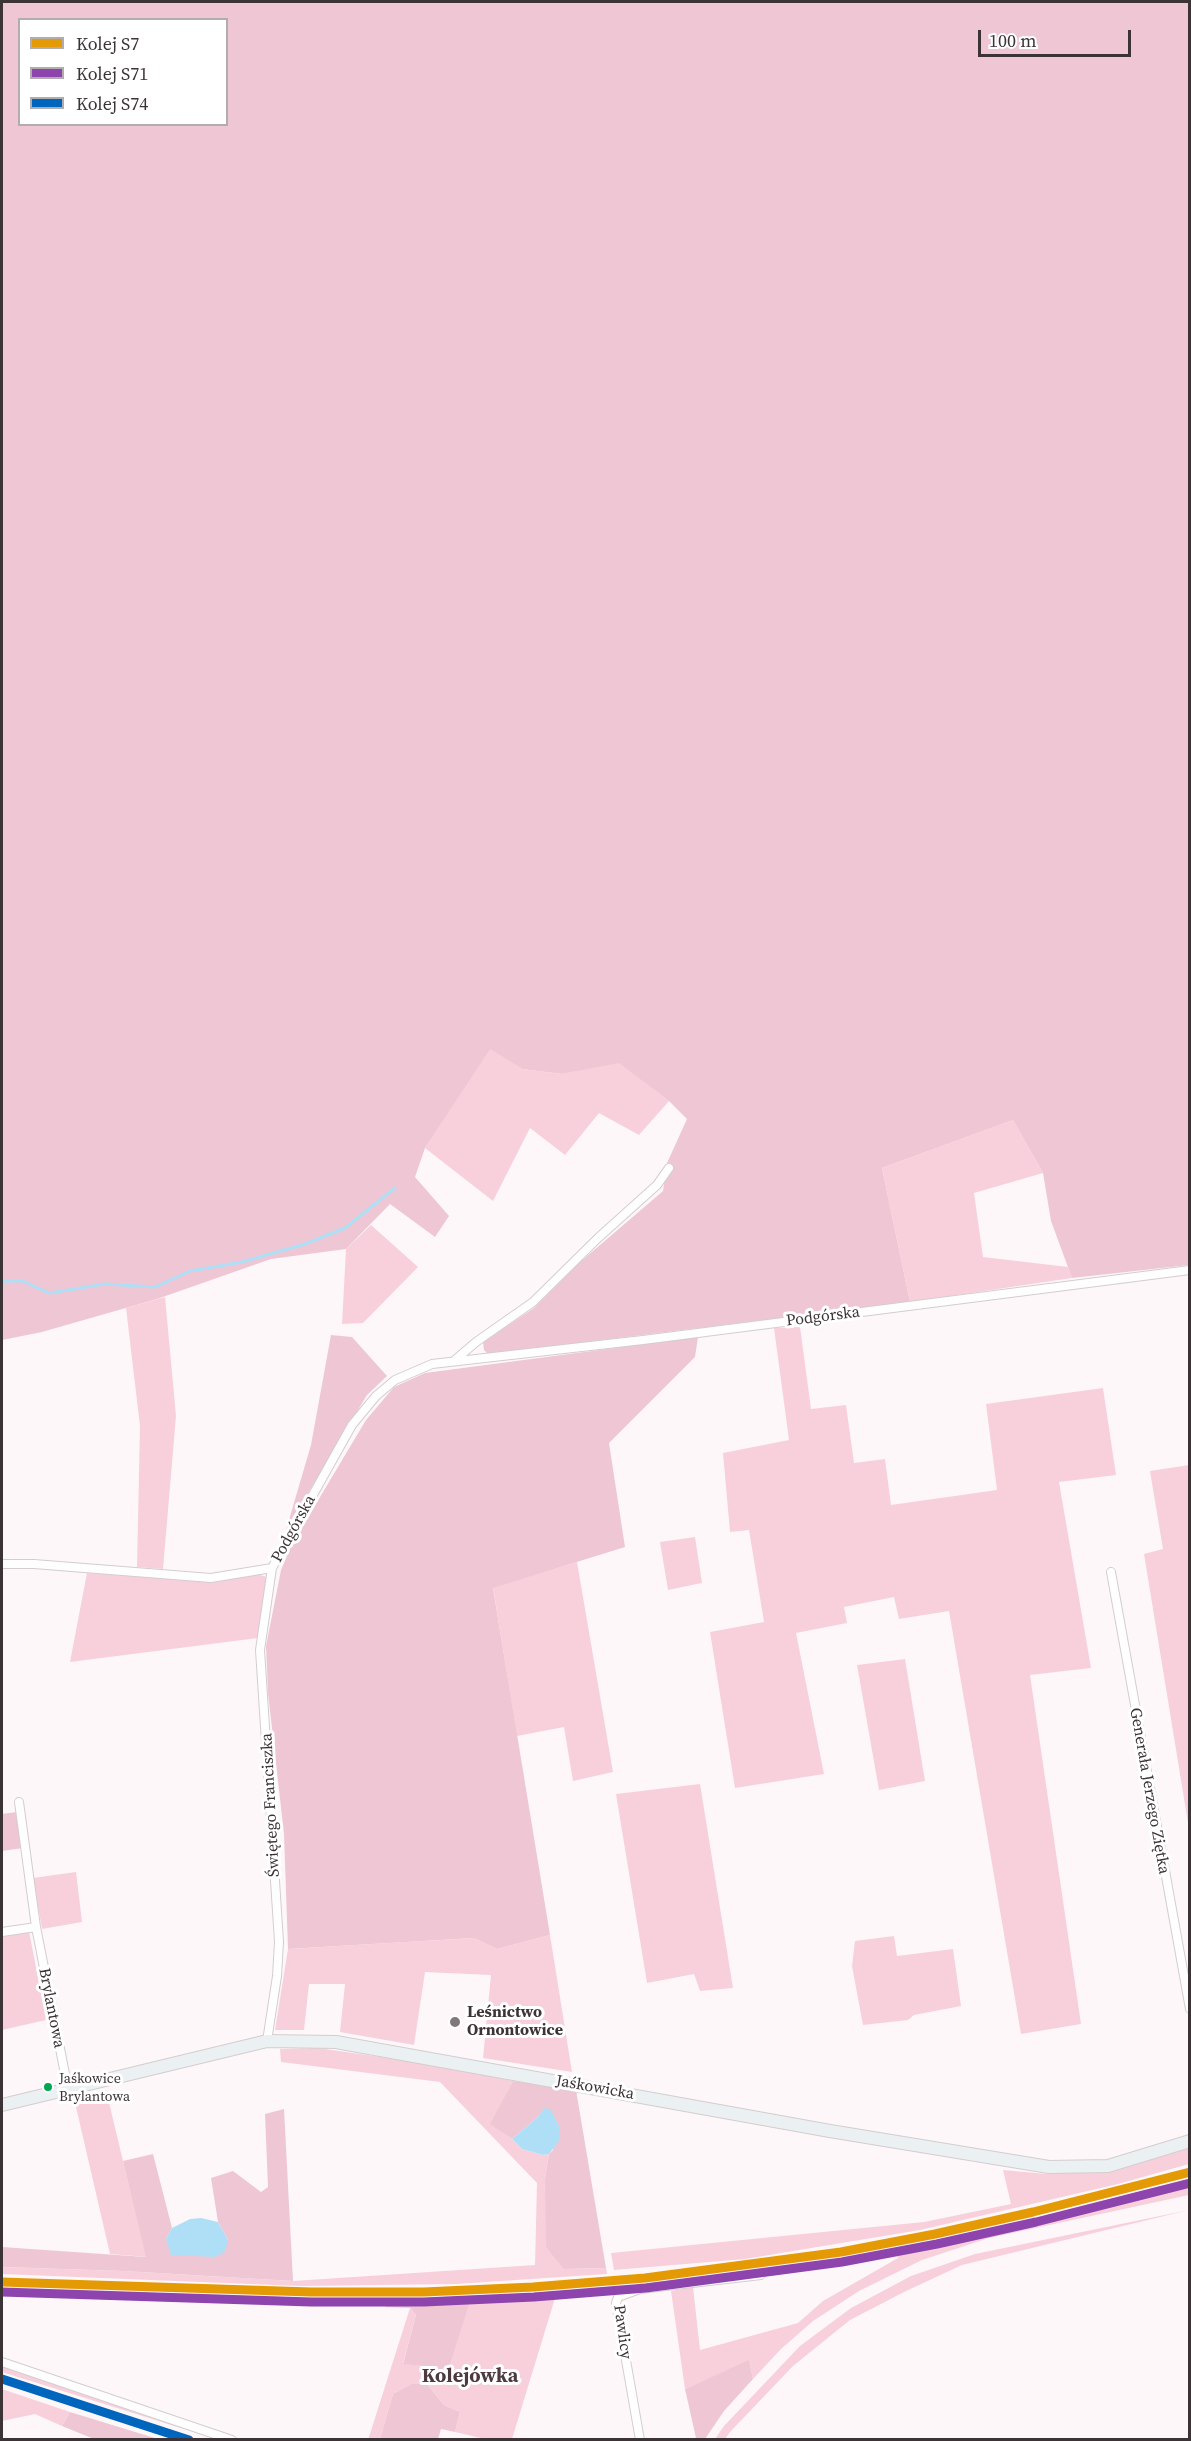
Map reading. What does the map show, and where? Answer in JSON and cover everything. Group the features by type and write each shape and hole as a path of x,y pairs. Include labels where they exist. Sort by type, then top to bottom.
{"street":[{"name":"Podgórska","path":"455,1360 476,1342 533,1302 598,1238 649,1193 669,1168"},
{"name":"Podgórska","path":"2,1564 34,1564 211,1578 272,1568 361,1412 395,1380 432,1364 643,1340 1190,1270"},
{"name":"Świętego Franciszka","path":"267,2041 277,1976 279,1942 260,1650 272,1568"},
{"name":"Generała Jerzego Ziętka","path":"1111,1572 1190,2009"},
{"name":"Brylantowa","path":"19,1802 36,1927 68,2089"},
{"path":"2,1932 36,1927"},
{"name":"Jaśkowicka","path":"2,2105 267,2041 336,2042 830,2131 1049,2167 1108,2166 1190,2141"},
{"name":"Pawlicy","path":"640,2439 616,2302 618,2297 640,2289 761,2275"},
{"path":"2,2362 232,2439"}],"shaded area":[{"path":"2,2 1189,2 1189,1265 1072,1278 1051,1221 1043,1173 1013,1120 882,1168 910,1302 488,1354 484,1350 483,1342 534,1308 579,1263 663,1191 667,1163 687,1119 669,1101 619,1063 562,1074 522,1069 490,1049 425,1148 415,1177 449,1216 435,1237 390,1204 346,1249 271,1259 157,1299 42,1332 2,1340"},
{"path":"489,1048 522,1069 562,1074 619,1062 669,1101 639,1135 599,1113 565,1155 530,1128 493,1201 425,1148"},
{"path":"1013,1120 1043,1173 974,1193 983,1257 1068,1267 1072,1278 910,1302 882,1168"},
{"path":"371,1225 418,1267 363,1323 342,1324 346,1249"},
{"path":"165,1297 176,1416 163,1569 137,1567 140,1426 126,1308"},
{"path":"800,1327 811,1409 846,1405 854,1463 885,1459 891,1505 997,1490 986,1404 1103,1388 1116,1475 1059,1482 1091,1668 1030,1675 1081,2024 1021,2034 949,1611 899,1619 894,1597 844,1607 847,1623 796,1633 824,1774 735,1788 710,1632 764,1622 749,1530 730,1532 723,1453 789,1440 774,1328"},
{"path":"331,1335 352,1337 387,1376 367,1395 286,1530 311,1445"},
{"path":"698,1337 695,1357 609,1443 625,1547 493,1588 550,1935 497,1949 474,1938 288,1949 284,1834 268,1693 266,1646 281,1570 292,1544 366,1420 394,1387 425,1373"},
{"path":"1190,1465 1189,1829 1144,1554 1163,1549 1150,1471"},
{"path":"695,1537 702,1583 668,1590 660,1542"},
{"path":"577,1562 613,1772 573,1781 564,1727 517,1736 493,1587"},
{"path":"87,1573 214,1582 257,1574 267,1577 258,1638 70,1662"},
{"path":"905,1659 925,1781 879,1790 857,1665"},
{"path":"700,1784 733,1988 700,1991 694,1974 647,1983 616,1794"},
{"path":"17,1812 23,1848 2,1851 2,1814"},
{"path":"76,1872 82,1922 42,1929 33,1878"},
{"path":"29,1931 46,2020 2,2030 2,1935"},
{"path":"550,1935 572,2072 483,2058 491,1975 425,1972 414,2045 340,2032 345,1984 309,1984 304,2030 275,2030 288,1949 474,1938 497,1949"},
{"path":"894,1936 897,1956 953,1949 961,2006 914,2015 908,2020 863,2025 852,1966 855,1941"},
{"path":"318,2048 416,2062 513,2081 491,2124 522,2149 543,2155 549,2154 545,2178 564,2269 606,2268 607,2274 456,2284 300,2286 2,2274 2,2267 123,2271 293,2281 535,2265 537,2183 440,2082 281,2062 280,2049"},
{"path":"513,2081 576,2090 606,2268 564,2269 546,2247 545,2178 549,2154 553,2150 544,2109 512,2139 490,2124"},
{"path":"106,2090 147,2257 110,2254 73,2094"},
{"path":"284,2109 293,2281 123,2271 2,2267 2,2247 146,2257 123,2161 153,2154 172,2228 166,2239 228,2240 218,2222 211,2178 233,2171 261,2192 268,2187 265,2114"},
{"path":"1189,2146 1189,2164 1118,2184 920,2230 745,2259 614,2270 611,2253 924,2222 1011,2204 1003,2170 1047,2174 1109,2170"},
{"path":"1189,2179 1189,2195 989,2238 922,2260 859,2291 813,2321 781,2349 753,2379 749,2361 685,2389 671,2291 693,2287 700,2350 798,2323 823,2301 898,2258 896,2248 1000,2227"},
{"path":"1189,2210 962,2265 904,2292 850,2320 793,2366 725,2439 715,2439 724,2426 800,2346 851,2308 911,2276 975,2254"},
{"path":"556,2295 512,2439 485,2439 455,2432 460,2412 444,2405 427,2384 411,2384 393,2394 380,2439 368,2440 410,2308 416,2315 403,2363 423,2366 447,2375 468,2305 395,2299"},
{"path":"395,2299 469,2304 447,2375 423,2366 403,2364 416,2315 410,2308 385,2307"},
{"path":"749,2360 753,2379 724,2411 705,2439 696,2438 685,2389"},
{"path":"2,2365 223,2439 216,2439 2,2372"},
{"path":"411,2384 427,2384 444,2405 460,2412 455,2432 441,2429 438,2439 380,2439 393,2394"},
{"path":"2,2389 70,2412 62,2426 35,2414 2,2421"},
{"path":"70,2412 158,2439 94,2439 62,2426"}],"water":[{"path":"544,2108 551,2110 560,2128 559,2141 549,2154 543,2155 522,2149 512,2139 538,2117"},
{"path":"201,2218 218,2222 228,2240 225,2252 215,2257 171,2255 166,2239 172,2228 190,2219"}],"waterway":[{"path":"2,1284 5,1281 23,1281 49,1293 105,1284 155,1287 190,1271 242,1262 305,1244 345,1228 395,1188"}],"rail line":[{"name":"S7","path":"2,2282 311,2292 424,2292 533,2287 645,2278 841,2252 935,2234 1190,2172"},
{"name":"S71","path":"2,2292 311,2302 424,2302 534,2297 646,2288 842,2262 937,2244 1036,2222 1190,2183"},
{"name":"S74","path":"2,2379 189,2440"}],"place":[{"name":"Leśnictwo Ornontowice","path":"455,2022"},
{"name":"Jaśkowice Brylantowa","path":"48,2087"}],"district":[{"name":"Kolejówka","path":"470,2377"}]}
